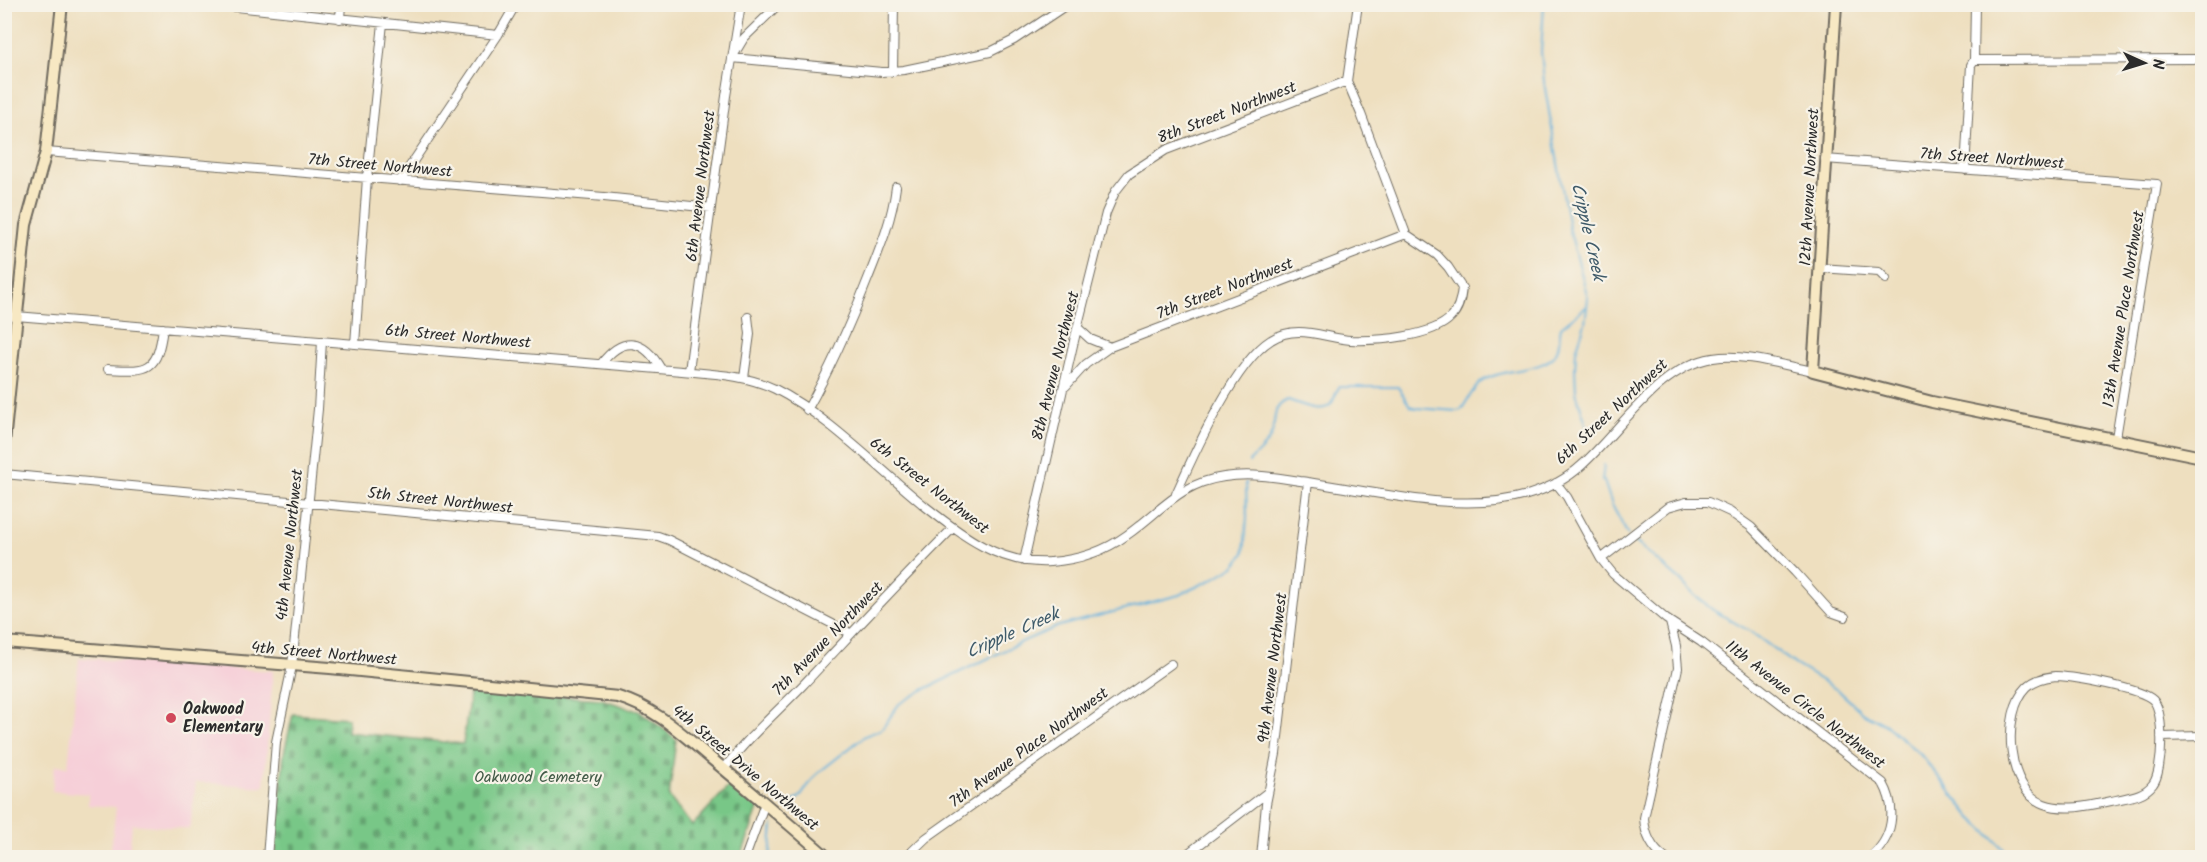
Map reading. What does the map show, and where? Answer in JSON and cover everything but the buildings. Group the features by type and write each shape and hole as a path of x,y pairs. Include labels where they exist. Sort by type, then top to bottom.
{"main road":[{"path":"4,443 10,316 26,225 46,152 62,4"},
{"name":"12th Avenue Northwest","path":"1813,371 1836,4"},
{"name":"6th Street Northwest","path":"1813,371 1932,402 2202,457"},
{"name":"4th Street Northwest","path":"4,642 330,668 576,692 618,697 640,705"},
{"name":"4th Street Drive Northwest","path":"640,705 655,713 724,769 828,858"}],"street":[{"path":"208,4 498,35"},
{"path":"340,19 341,4"},
{"path":"400,181 498,35 516,4"},
{"name":"6th Avenue Northwest","path":"689,371 741,4"},
{"path":"779,4 744,38 732,58 893,72 996,50 1068,4"},
{"path":"893,72 894,4"},
{"path":"1176,494 1230,388 1261,347 1277,336 1297,332 1350,340 1406,336 1435,328 1452,317 1461,298 1462,288 1437,255 1406,234 1347,81 1358,4"},
{"path":"1965,170 1971,65 1974,60 1975,4"},
{"path":"355,344 383,23"},
{"path":"1974,60 2202,59"},
{"name":"8th Street Northwest","path":"1123,181 1138,167 1176,146 1347,81"},
{"name":"7th Street Northwest","path":"46,152 711,208"},
{"name":"7th Street Northwest","path":"1825,159 2157,184"},
{"name":"8th Avenue Northwest","path":"1024,561 1106,213 1123,181"},
{"name":"13th Avenue Place Northwest","path":"2116,438 2157,184"},
{"path":"807,410 850,327 889,224 896,187"},
{"name":"7th Street Northwest","path":"1065,387 1086,364 1110,347 1406,234"},
{"path":"1820,268 1879,272 1886,279"},
{"name":"6th Street Northwest","path":"10,316 689,371 744,378 779,391 807,410 953,528 987,549 1024,561 1064,561 1098,551 1129,533 1176,494 1203,481 1228,476 1261,476 1470,504 1511,499 1539,491 1556,483 1582,465 1673,373 1690,364 1715,357 1734,357 1813,371"},
{"path":"744,378 750,334 748,317"},
{"path":"108,369 141,371 153,363 161,345 163,328"},
{"path":"1078,328 1090,339 1110,347"},
{"name":"4th Avenue Northwest","path":"267,858 276,742 292,666 318,409 322,341"},
{"path":"601,364 611,352 623,345 637,345 653,355 661,369"},
{"name":"5th Street Northwest","path":"4,474 658,536 850,633"},
{"name":"9th Avenue Northwest","path":"1261,858 1268,792 1276,754 1308,482"},
{"name":"11th Avenue Circle Northwest","path":"1556,483 1567,497 1601,559 1613,574 1670,622 1701,642 1883,783 1892,804 1891,822 1884,841 1869,858"},
{"path":"1601,559 1668,507 1686,502 1708,502 1730,512 1751,527 1831,612 1845,617"},
{"name":"7th Avenue Northwest","path":"724,769 751,736 779,710 850,633 953,528"},
{"path":"1665,858 1648,838 1644,818 1678,668 1670,622"},
{"name":"7th Avenue Place Northwest","path":"905,858 926,838 1171,664"},
{"path":"2047,677 2079,679 2148,696 2153,700 2158,711 2161,737 2159,768 2152,785 2140,794 2099,804 2058,807 2042,803 2025,790 2013,762 2011,737 2016,704 2026,688 2036,680 2047,677"},
{"path":"2161,737 2202,736"},
{"path":"1182,858 1268,792"},
{"path":"745,857 765,803"}],"shaded area":[{"name":"Oakwood Elementary","path":"79,658 273,671 264,787 196,782 190,829 132,824 129,857 110,857 116,807 88,805 88,794 52,791 55,765 68,766"}],"green space":[{"name":"Oakwood Cemetery","path":"471,686 503,692 601,699 641,712 676,739 669,797 692,826 731,784 756,804 758,809 741,857 275,858 284,753 293,714 348,718 347,732 463,744"}],"waterway":[{"name":"Cripple Creek","path":"1544,4 1541,52 1544,82 1569,228 1588,298 1585,323 1576,351 1575,369 1576,392 1590,437"},
{"name":"Cripple Creek","path":"1249,462 1269,439 1273,431 1276,411 1282,403 1288,400 1309,407 1326,407 1330,405 1339,387 1398,387 1410,406 1461,410 1474,389 1484,380 1502,373 1535,366 1552,358 1558,348 1561,327 1586,307"},
{"path":"1604,465 1602,481 1604,481 1612,505 1628,535"},
{"name":"Cripple Creek","path":"789,805 801,796 814,777 823,769 865,736 882,729 899,704 923,690 1059,626 1179,595 1236,565 1244,553 1247,517 1246,482"},
{"path":"1632,539 1713,610 1751,632 1796,665 1839,691 1863,713 1886,725 1920,754 1971,817 2013,858"},
{"name":"Cripple Creek","path":"770,858 773,824"}],"place":[{"name":"Oakwood Elementary","path":"171,718"}]}
